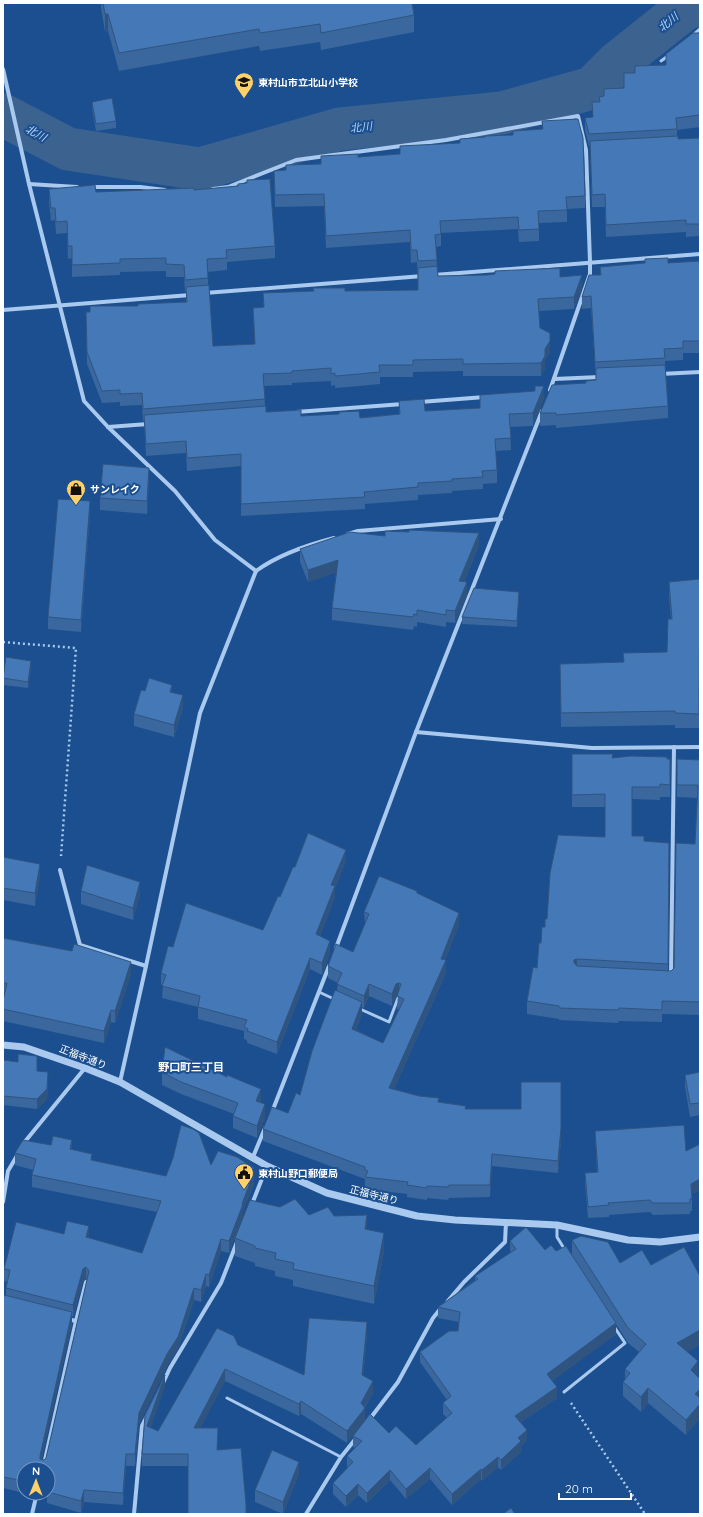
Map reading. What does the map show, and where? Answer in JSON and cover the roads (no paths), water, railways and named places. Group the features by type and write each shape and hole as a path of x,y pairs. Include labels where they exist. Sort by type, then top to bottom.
{"street":[{"path":"3,69 4,79 59,305 84,401 108,427 175,491 215,540 256,571"},
{"path":"207,189 228,187 296,160 446,140 578,116 586,150 590,274 550,392 542,393"},
{"path":"586,150 594,149"},
{"path":"30,184 62,187 140,188 170,191"},
{"path":"202,294 700,254"},
{"path":"3,310 194,294"},
{"path":"654,374 700,372"},
{"path":"554,379 608,377"},
{"path":"416,403 487,397"},
{"path":"290,413 408,403"},
{"path":"333,955 416,732 501,519 544,406"},
{"path":"108,427 156,424"},
{"path":"344,535 358,531 501,519"},
{"path":"120,1082 200,713 256,571 268,562 315,543 337,537"},
{"path":"416,732 592,748 700,747"},
{"path":"671,980 674,747"},
{"path":"60,870 80,945 146,966"},
{"path":"271,1114 331,963"},
{"name":"正福寺通り","path":"3,1045 24,1047 120,1082 267,1166 327,1193 417,1216 455,1220 557,1225 636,1240 660,1242 700,1237"},
{"path":"3,1202 8,1171 25,1140 85,1068"},
{"path":"253,1157 268,1122"},
{"path":"250,1210 267,1166"},
{"path":"364,1426 398,1382 433,1318 464,1282 505,1242 506,1222"},
{"path":"161,1387 170,1368 221,1283 238,1239"},
{"path":"45,1461 86,1282"},
{"path":"62,1317 76,1321"},
{"path":"134,1514 142,1426 148,1413"},
{"path":"306,1514 341,1457 360,1432"},
{"path":"32,1514 35,1501"}],"lane":[{"path":"689,38 700,29"},
{"path":"661,61 672,52"},
{"path":"320,992 340,1001"},
{"path":"354,1007 389,1022 398,998"},
{"path":"557,1225 557,1237 565,1251"},
{"path":"564,1392 625,1343 612,1323"},
{"path":"227,1398 341,1457"}],"waterway":[{"name":"北川","path":"3,115 68,149 200,169 340,129 502,113 592,88 618,62 686,8 700,5"}],"place":[{"name":"東村山市立北山小学校","path":"244,99"},
{"name":"サンレイク","path":"76,506"},
{"name":"東村山野口郵便局","path":"244,1190"}],"district":[{"name":"野口町三丁目","path":"191,1067"}]}
